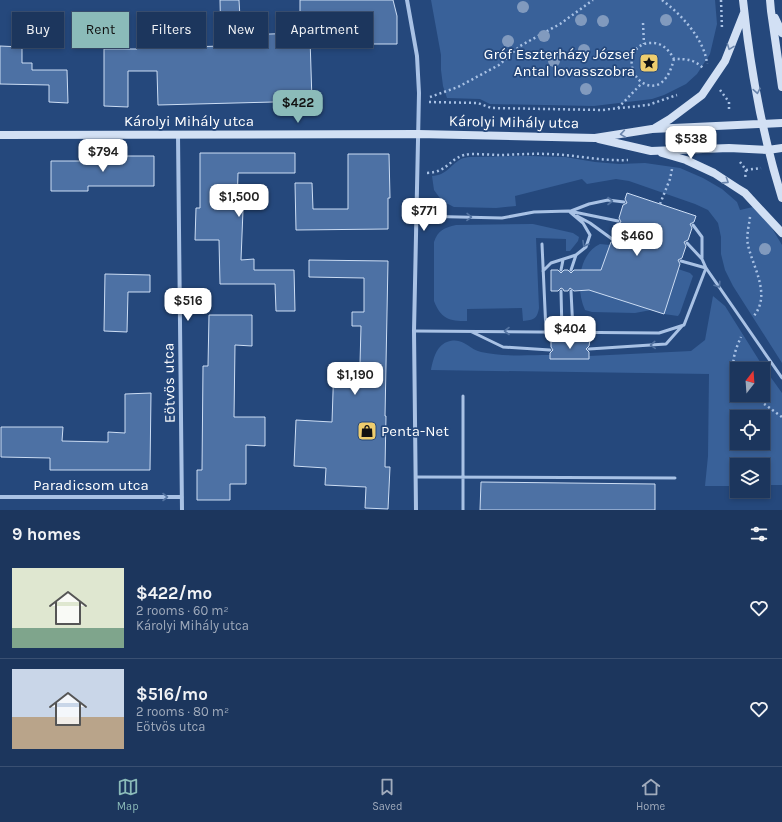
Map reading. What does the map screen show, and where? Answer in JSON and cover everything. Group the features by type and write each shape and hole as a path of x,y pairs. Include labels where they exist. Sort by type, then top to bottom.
{"street":[{"path":"407,0 417,56 418,102 414,331 416,510"},
{"path":"743,0 746,31 763,125 768,150 782,198"},
{"path":"770,0 782,87"},
{"path":"771,10 782,33"},
{"path":"652,129 670,119 702,95 725,61 744,11"},
{"name":"Károlyi Mihály utca","path":"0,136 418,134 595,138 652,129 782,123"},
{"name":"Eötvös utca","path":"178,135 182,510"},
{"name":"Károlyi Mihály utca","path":"595,138 651,151 729,148 768,150 782,148"},
{"path":"651,151 686,160 714,173 745,193 782,233"},
{"name":"Paradicsom utca","path":"0,497 182,497"}],"lane":[{"path":"569,211 589,204 608,200 624,202"},
{"path":"416,216 502,218 534,212 569,211 618,221"},
{"path":"569,211 590,223 612,239"},
{"path":"543,271 551,263 576,256 586,247 590,234 583,223 569,211"},
{"path":"693,225 702,237 702,259"},
{"path":"687,243 702,259 706,268 782,378"},
{"path":"542,244 546,331"},
{"path":"571,270 576,256"},
{"path":"561,270 563,260"},
{"path":"681,261 706,268"},
{"path":"589,349 666,344 684,325 706,268"},
{"path":"561,291 562,332"},
{"path":"571,291 572,331"},
{"path":"414,331 572,331 659,333 684,325"},
{"path":"471,331 504,347 550,350"},
{"path":"463,396 463,510"},
{"path":"416,477 675,478"}],"path":[{"path":"418,102 458,86 499,65 520,46 560,24 593,0"},
{"path":"662,0 678,13 697,38 706,57 708,73 700,65 689,59 674,59"},
{"path":"643,23 644,44"},
{"path":"652,43 662,45 668,50 674,59 671,70 664,80 653,86 642,83 632,70 631,58 637,48 644,44 652,43"},
{"path":"713,79 728,102 729,125"},
{"path":"618,108 642,83"},
{"path":"418,102 478,103 492,108 602,110 648,105 679,94"},
{"path":"417,173 436,173 444,169 460,156 470,154 502,155 531,153 564,155 599,160 634,160"},
{"path":"660,204 670,179 673,164"},
{"path":"734,362 734,351 745,326 755,315 761,301 759,278 748,244 751,214 745,193 746,170"},
{"path":"762,402 782,417"}],"shaded area":[{"path":"431,0 715,0 717,24 710,54 697,74 686,84 664,95 652,99 594,106 490,104 480,99 447,98 443,86 441,55"},
{"path":"530,156 565,157 619,164 645,163 680,168 703,178 722,189 737,202 740,210 753,207 770,225 782,245 782,363 733,286 725,270 721,254 721,237 718,223 708,210 629,181 616,179 587,184 582,179 515,196 516,206 496,208 454,207 442,201 434,190 432,176 445,172 463,158"},
{"path":"533,224 573,233 579,237 578,241 570,251 566,251 566,239 536,238 539,308 536,317 523,321 522,308 467,309 467,321 446,318 440,312 434,301 434,242 437,235 445,229 456,225"},
{"path":"600,244 610,245 595,291 651,310 635,313 592,312 585,310 580,293 580,274 587,256 592,249"},
{"path":"678,269 690,273 693,276 678,316 664,314"},
{"path":"713,296 725,306 760,362 730,362 730,402 770,402 770,376 782,393 782,485 770,485 770,458 730,458 730,486 705,486 708,456 709,374 431,370 434,358 440,347 447,342 453,341 461,342 476,350 489,354 550,355 550,359 588,359 589,356 691,351 705,340"}],"building":[{"path":"220,0 239,0 240,12 220,12"},
{"path":"300,0 393,0 397,16 397,44 373,44 373,12 300,12"},
{"path":"268,34 276,34 276,48 310,48 312,101 158,105 157,71 128,71 128,107 104,106 104,49 206,48 206,46 214,46 214,48 268,48"},
{"path":"0,46 22,48 22,63 32,63 32,70 67,70 68,103 49,102 49,85 0,84"},
{"path":"200,153 295,153 295,173 238,173 237,209 243,210 241,260 254,259 254,270 294,270 295,311 276,311 275,284 220,284 219,240 195,240 196,208 200,208"},
{"path":"348,154 389,154 390,198 388,198 388,229 296,230 295,183 312,183 313,209 348,209"},
{"path":"106,156 154,156 154,186 88,186 88,191 51,191 51,161 106,161"},
{"path":"627,193 696,216 694,222 690,224 692,228 688,240 684,242 686,246 682,258 678,260 680,264 664,314 589,290 574,291 570,288 568,291 564,291 561,288 558,291 551,291 551,270 558,270 561,273 564,270 568,270 571,273 574,270 601,270 611,242 614,242 615,240 613,236 617,224 621,222 619,218 623,205 627,203 625,199"},
{"path":"309,260 388,261 385,467 390,467 388,509 365,508 366,487 325,485 326,468 294,466 296,420 332,422 334,363 360,364 361,326 352,326 352,312 364,312 364,278 309,277"},
{"path":"105,274 150,275 150,292 128,292 127,332 104,331"},
{"path":"209,315 252,315 252,346 235,345 234,417 265,417 265,446 246,445 246,484 230,484 230,500 197,500 197,470 202,470 203,366 208,366"},
{"path":"551,340 590,340 589,346 586,349 589,352 589,359 550,359 550,353 553,350 551,347"},
{"path":"151,393 150,470 50,470 50,458 1,457 1,427 63,427 62,441 108,442 108,432 125,433 125,394"},
{"path":"481,482 655,484 655,510 480,510"}],"place":[{"name":"Gróf Eszterházy József Antal lovasszobra","path":"649,63"},
{"name":"Penta-Net","path":"367,431"}]}
